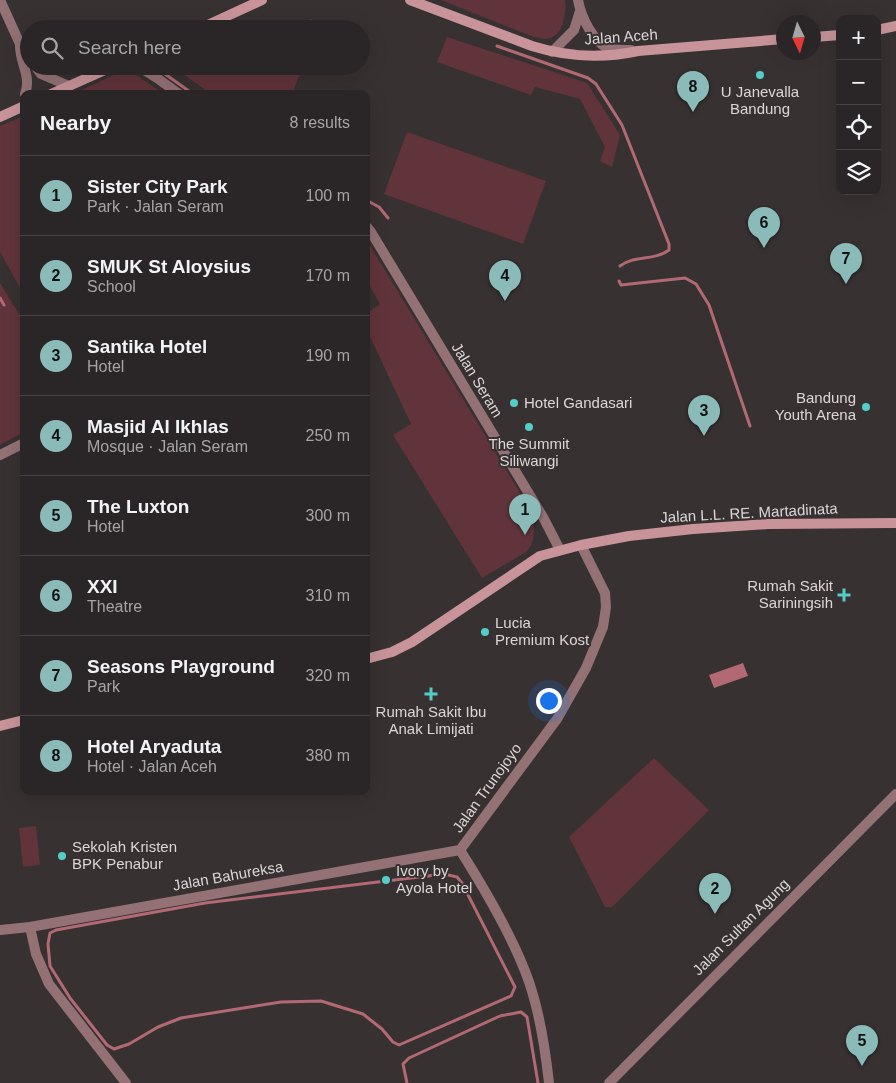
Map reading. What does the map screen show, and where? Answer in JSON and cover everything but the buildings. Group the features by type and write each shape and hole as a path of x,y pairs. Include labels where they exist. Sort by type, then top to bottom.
{"main road":[{"path":"219,20 262,0"},
{"name":"Jalan Aceh","path":"410,0 552,52 593,56 614,55 638,51 776,40"},
{"path":"881,29 896,26"},
{"path":"821,36 836,35"},
{"path":"60,90 94,75"},
{"path":"0,117 20,108"},
{"name":"Jalan L.L. RE. Martadinata","path":"370,658 392,652 412,642 540,556 560,550 629,536 693,529 768,524 896,523"},
{"path":"0,726 20,721"}],"street":[{"path":"0,0 20,44 20,56"},
{"path":"578,0 580,11 595,37 602,43 610,48 638,51"},
{"path":"552,52 574,30 580,11"},
{"path":"26,75 28,80 26,90"},
{"path":"43,75 69,86"},
{"path":"152,75 174,90"},
{"name":"Jalan Seram","path":"370,230 543,517 560,550"},
{"path":"0,455 20,445"},
{"name":"Jalan Trunojoyo","path":"549,1083 533,994 525,971 492,906 460,850 556,719 586,668 604,626 605,593 581,545"},
{"name":"Jalan Sultan Agung","path":"609,1083 896,794"},
{"name":"Jalan Bahureksa","path":"0,930 30,927 460,850"},
{"path":"30,927 36,954 49,984 126,1083"}],"shaded area":[{"path":"441,0 565,0 565,11 563,24 560,29 552,38 544,39 534,37"},
{"path":"447,37 587,83 620,135 612,167 600,161 605,147 580,99 535,87 531,95 437,62"},
{"path":"114,75 136,75 158,90 82,90"},
{"path":"184,75 299,75 294,90 205,90"},
{"path":"20,118 20,288 0,252 0,126"},
{"path":"407,132 546,181 523,244 384,194"},
{"path":"370,246 531,511 534,533 529,548 526,552 482,578 393,435 411,424 370,337 370,311 380,304 370,286"},
{"path":"0,283 20,316 20,434 0,445"},
{"path":"743,663 748,676 714,688 709,675"},
{"path":"654,758 709,810 612,907 605,907 569,837"},
{"path":"36,826 40,865 23,867 19,828"}],"waterway":[{"path":"497,46 588,78 596,84 622,125 669,244 669,250 657,256 631,260 620,266"},
{"path":"166,75 187,90"},
{"path":"370,202 379,207 388,218"},
{"path":"619,281 621,285 685,278 696,284 709,305 750,426"},
{"path":"0,298 4,305"},
{"path":"444,874 457,877 462,883 515,987 511,996 399,1045 393,1042 382,1029 363,1014 321,1001 281,1002 181,1018 158,1027 129,1044 114,1049 107,1045 70,998 50,966 48,944 50,933 56,930 205,903 444,874"},
{"path":"407,1083 403,1064 409,1058 500,1016 521,1012 527,1017 538,1083"}],"place":[{"name":"U Janevalla Bandung","path":"760,75"},
{"name":"Hotel Aryaduta","path":"693,112"},
{"name":"XXI","path":"764,248"},
{"name":"Seasons Playground","path":"846,284"},
{"name":"Masjid Al Ikhlas","path":"505,301"},
{"name":"Hotel Gandasari","path":"514,403"},
{"name":"Bandung Youth Arena","path":"866,407"},
{"name":"The Summit Siliwangi","path":"529,427"},
{"name":"Santika Hotel","path":"704,436"},
{"name":"Sister City Park","path":"525,535"},
{"name":"Rumah Sakit Sariningsih","path":"844,595"},
{"name":"Lucia Premium Kost","path":"485,632"},
{"name":"Rumah Sakit Ibu Anak Limijati","path":"431,694"},
{"name":"Sekolah Kristen BPK Penabur","path":"62,856"},
{"name":"Ivory by Ayola Hotel","path":"386,880"},
{"name":"SMUK St Aloysius","path":"715,914"},
{"name":"The Luxton","path":"862,1066"}]}
